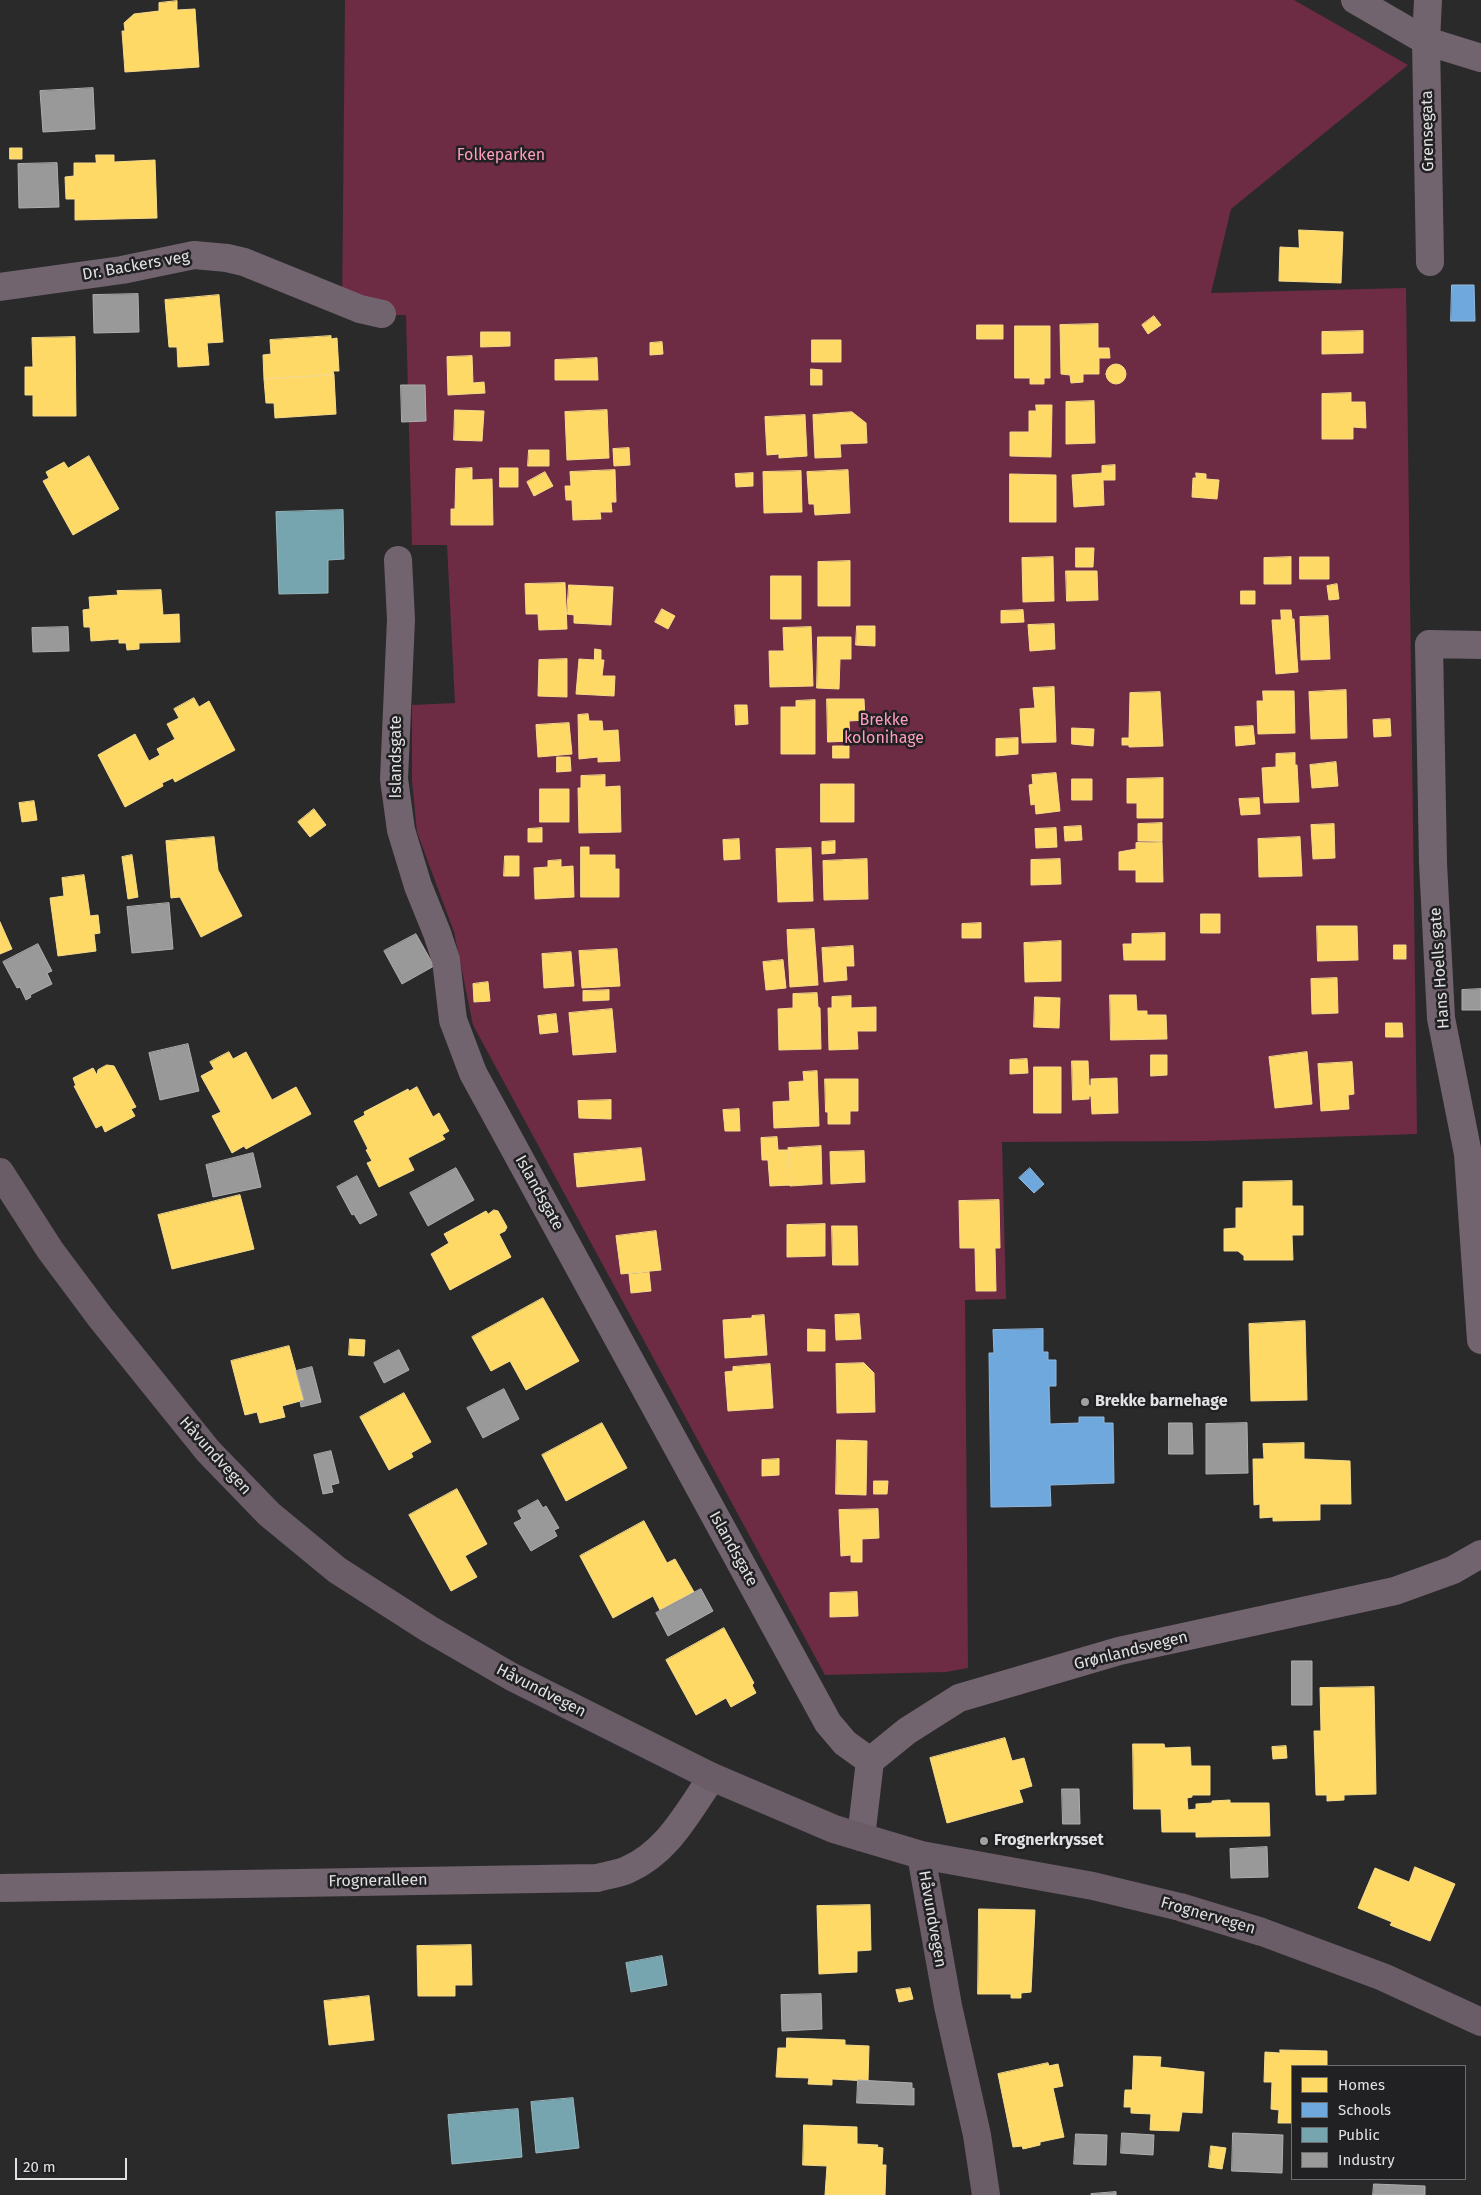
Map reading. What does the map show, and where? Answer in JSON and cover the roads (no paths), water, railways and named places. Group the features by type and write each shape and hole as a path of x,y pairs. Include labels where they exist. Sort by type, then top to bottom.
{"main road":[{"name":"Håvundvegen","path":"0,1172 50,1250 100,1317 208,1451 269,1514 337,1570 429,1629 512,1677 712,1778 825,1826 921,1855 948,2006 976,2136 986,2195"},
{"name":"Frognervegen","path":"921,1855 1093,1886 1217,1918 1262,1932 1383,1977 1481,2022"}],"street":[{"path":"1355,0 1426,41 1481,58"},
{"name":"Grensegata","path":"1428,0 1426,41 1430,262"},
{"name":"Dr. Backers veg","path":"0,287 122,270 194,255 227,258 244,262 360,309 382,314"},
{"name":"Islandsgate","path":"398,560 401,619 394,779 401,830 418,886 446,960 453,1020 474,1073 828,1723 844,1743 870,1761"},
{"name":"Hans Hoells gate","path":"1481,645 1430,644 1433,862 1441,1018 1468,1154 1481,1340"},
{"name":"Grønlandsvegen","path":"870,1761 907,1731 959,1698 1119,1651 1395,1591 1454,1570 1481,1554"},
{"path":"861,1837 870,1761"},
{"name":"Frogneralleen","path":"0,1888 597,1878 626,1870 646,1859 668,1842 712,1778"}],"place":[{"name":"Brekke barnehage","path":"1085,1402"},
{"name":"Frognerkrysset","path":"984,1841"}],"park label":[{"name":"Folkeparken","path":"501,156"},
{"name":"Brekke kolonihage","path":"884,730"}]}
